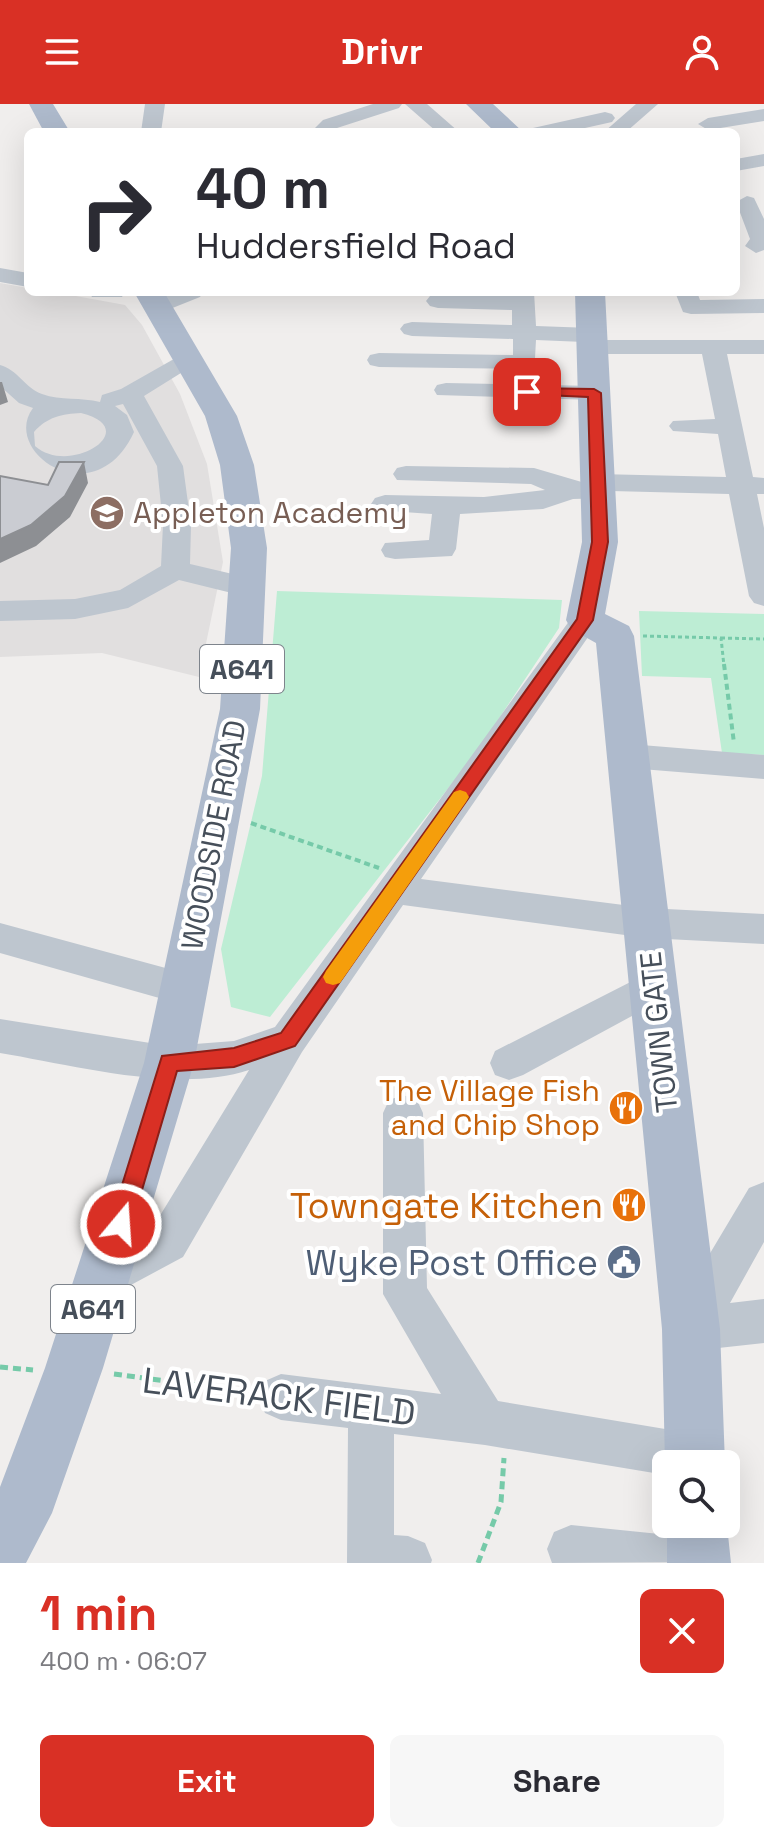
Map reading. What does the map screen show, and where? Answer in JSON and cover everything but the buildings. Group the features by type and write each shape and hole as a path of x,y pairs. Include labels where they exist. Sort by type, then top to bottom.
{"main road":[{"path":"41,104 55,128"},
{"path":"478,104 505,128"},
{"name":"TOWN GATE","path":"590,296 594,393 589,488 600,542 600,628 629,756 691,1329 695,1450"},
{"name":"WOODSIDE ROAD","path":"166,297 188,358 231,439 247,527 248,587 240,709 169,1063"},
{"name":"A641","path":"0,1548 21,1513 74,1368 169,1063"},
{"path":"698,1538 699,1563"}],"street":[{"path":"152,128 155,104"},
{"path":"415,104 444,128"},
{"path":"580,128 610,125 648,104"},
{"path":"330,128 375,106"},
{"path":"708,124 764,115"},
{"path":"740,164 764,160"},
{"path":"747,202 761,240 752,248"},
{"path":"0,275 24,279"},
{"path":"687,296 691,307 764,306"},
{"path":"438,301 523,297 527,392"},
{"path":"412,329 524,333 592,341 764,347"},
{"path":"713,347 728,427 752,486 764,596"},
{"path":"91,406 130,394 188,358"},
{"path":"379,360 526,362"},
{"path":"0,372 15,392 36,402 91,406 108,411 122,427 115,447 98,458 72,466 54,465 26,455 19,446 24,425 35,416 65,406"},
{"path":"446,390 594,393"},
{"path":"130,394 170,466 177,525 175,570"},
{"path":"682,426 728,427"},
{"path":"98,458 170,466"},
{"path":"406,474 534,476 589,488 752,486"},
{"path":"385,504 447,507 511,504 543,500 589,488"},
{"path":"395,550 442,549 447,507"},
{"path":"0,611 75,609 128,598 175,570 248,587"},
{"path":"103,1278 168,1242 288,1040 399,883 600,628"},
{"path":"629,756 764,767"},
{"path":"399,883 647,923 764,929"},
{"path":"0,938 184,989"},
{"path":"509,1063 654,986"},
{"path":"0,1036 169,1063 234,1058 288,1040"},
{"path":"403,1113 405,1294 496,1424"},
{"path":"691,1329 764,1202"},
{"path":"691,1329 764,1321"},
{"name":"LAVERACK FIELD","path":"281,1397 496,1424 652,1453"},
{"path":"371,1409 370,1559 408,1560"},
{"path":"571,1549 699,1563"}],"path":[{"path":"600,628 764,639"},
{"path":"721,638 734,746"},
{"path":"219,812 399,883"},
{"name":"LAVERACK FIELD","path":"74,1368 281,1397"},
{"path":"478,1563 501,1502 496,1424"}],"shaded area":[{"name":"Appleton Academy","path":"0,283 24,287 24,296 76,296 125,305 142,325 180,394 207,464 223,562 199,677 102,653 0,657"}],"green space":[{"path":"277,591 562,600 559,628 478,750 270,1017 231,1007 221,949 262,776"},
{"path":"639,611 764,614 764,755 722,753 711,678 642,676"}],"slow traffic":[{"path":"333,977 460,797"}],"place":[{"name":"Appleton Academy","path":"107,513"},
{"name":"The Village Fish and Chip Shop","path":"626,1108"},
{"name":"Towngate Kitchen","path":"629,1205"},
{"name":"Wyke Post Office","path":"624,1262"}],"route":[{"path":"121,1224 169,1063 234,1058 288,1040 585,620 600,542 594,393 527,392"}]}
